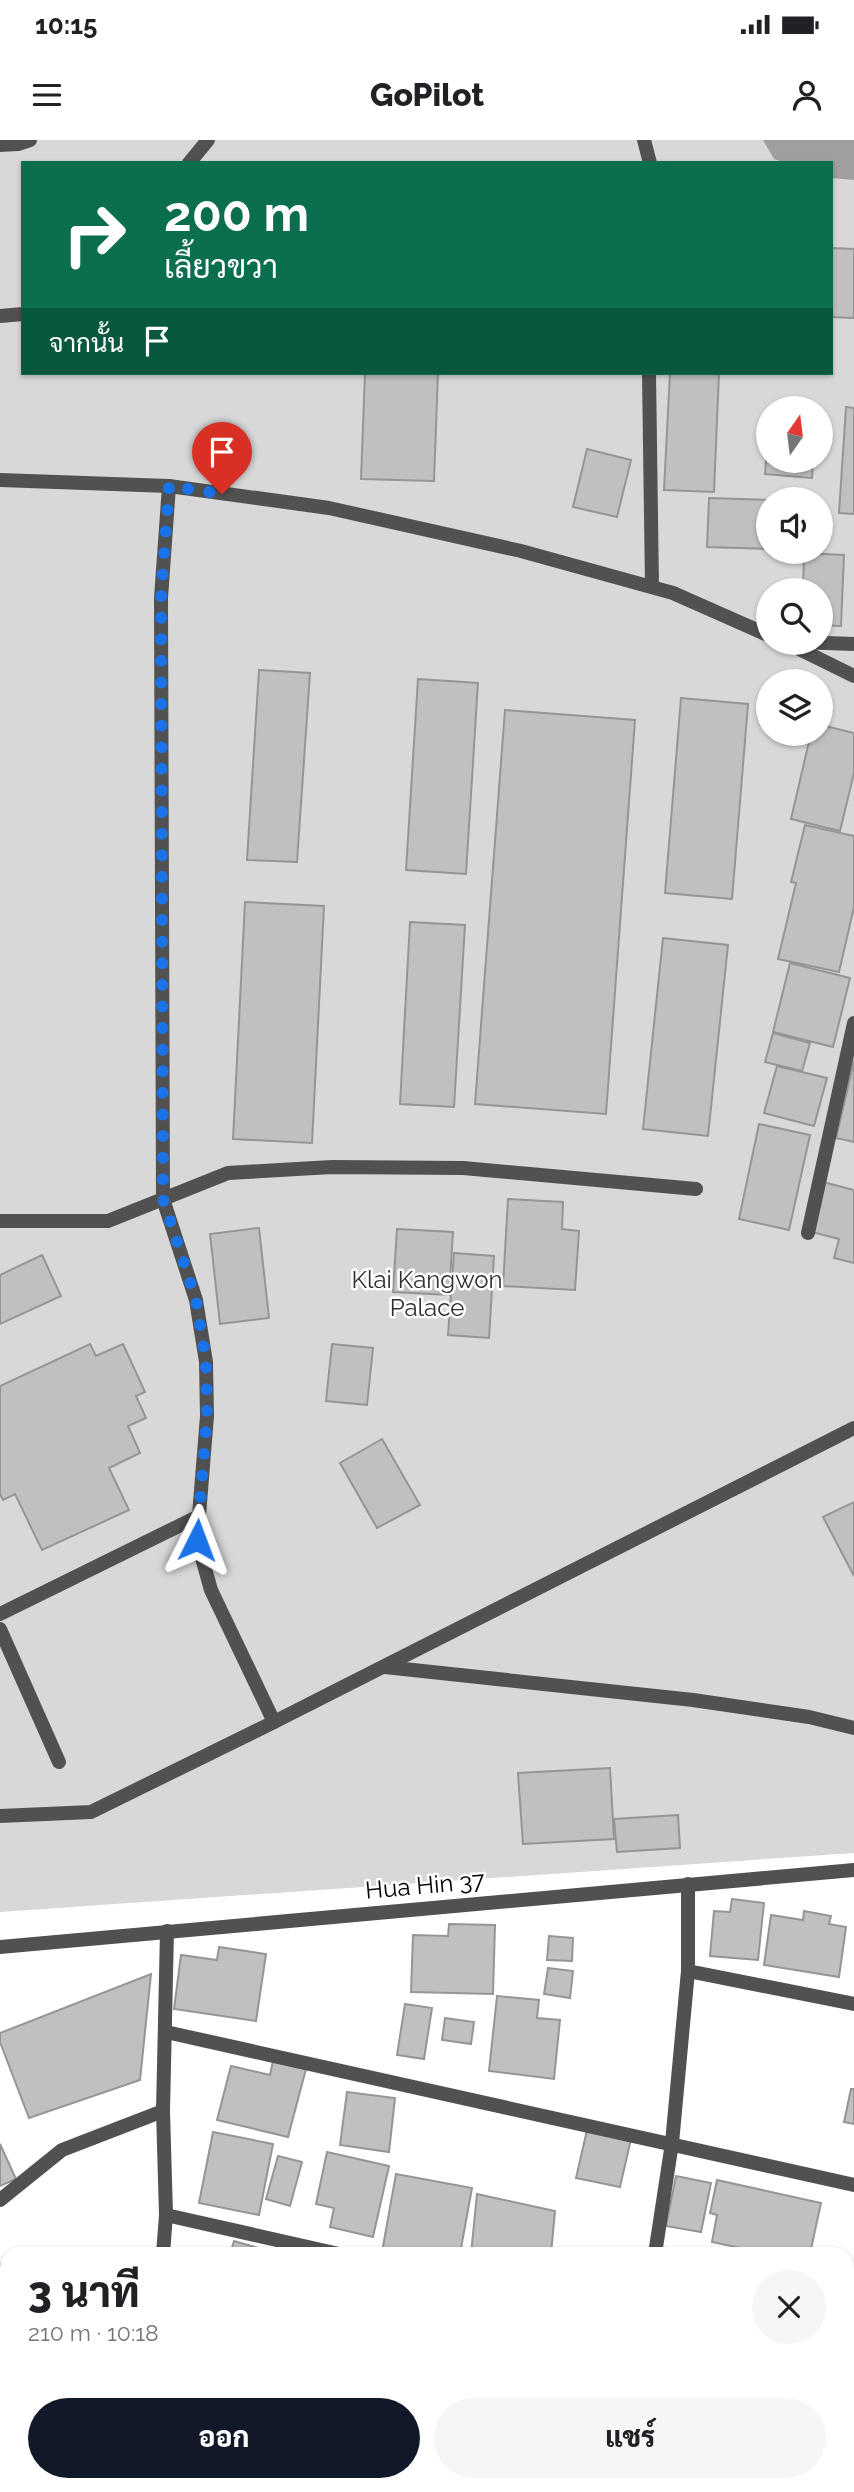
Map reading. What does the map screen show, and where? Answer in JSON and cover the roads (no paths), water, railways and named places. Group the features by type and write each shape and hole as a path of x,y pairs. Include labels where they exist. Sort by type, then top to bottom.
{"street":[{"path":"0,145 30,140"},
{"path":"191,161 208,140"},
{"path":"644,140 649,161"},
{"path":"0,316 21,314"},
{"path":"649,375 652,587"},
{"path":"0,480 169,486 329,508 521,551 652,587 673,593 756,630"},
{"path":"169,486 161,598 163,1199 196,1300 206,1362 207,1416 197,1540 211,1590 274,1722"},
{"path":"833,643 854,644"},
{"path":"811,655 854,676"},
{"path":"808,1233 854,1023"},
{"path":"0,1221 108,1221 228,1173 332,1167 463,1168 696,1189"},
{"path":"0,1816 90,1812 384,1667 854,1428"},
{"path":"0,1614 199,1516"},
{"path":"0,1629 59,1762"},
{"path":"0,1662 15,1659"},
{"path":"384,1667 693,1700 810,1717 854,1728"},
{"name":"Hua Hin 37","path":"0,1947 854,1870"},
{"path":"656,2247 672,2143 688,1971 688,1884"},
{"path":"164,2247 166,2214 163,2111 167,1931"},
{"path":"688,1971 854,2004"},
{"path":"166,2032 854,2185"},
{"path":"0,2200 62,2150 163,2111"},
{"path":"166,2214 308,2247"}],"park label":[{"name":"Klai Kangwon Palace","path":"427,1293"}]}
